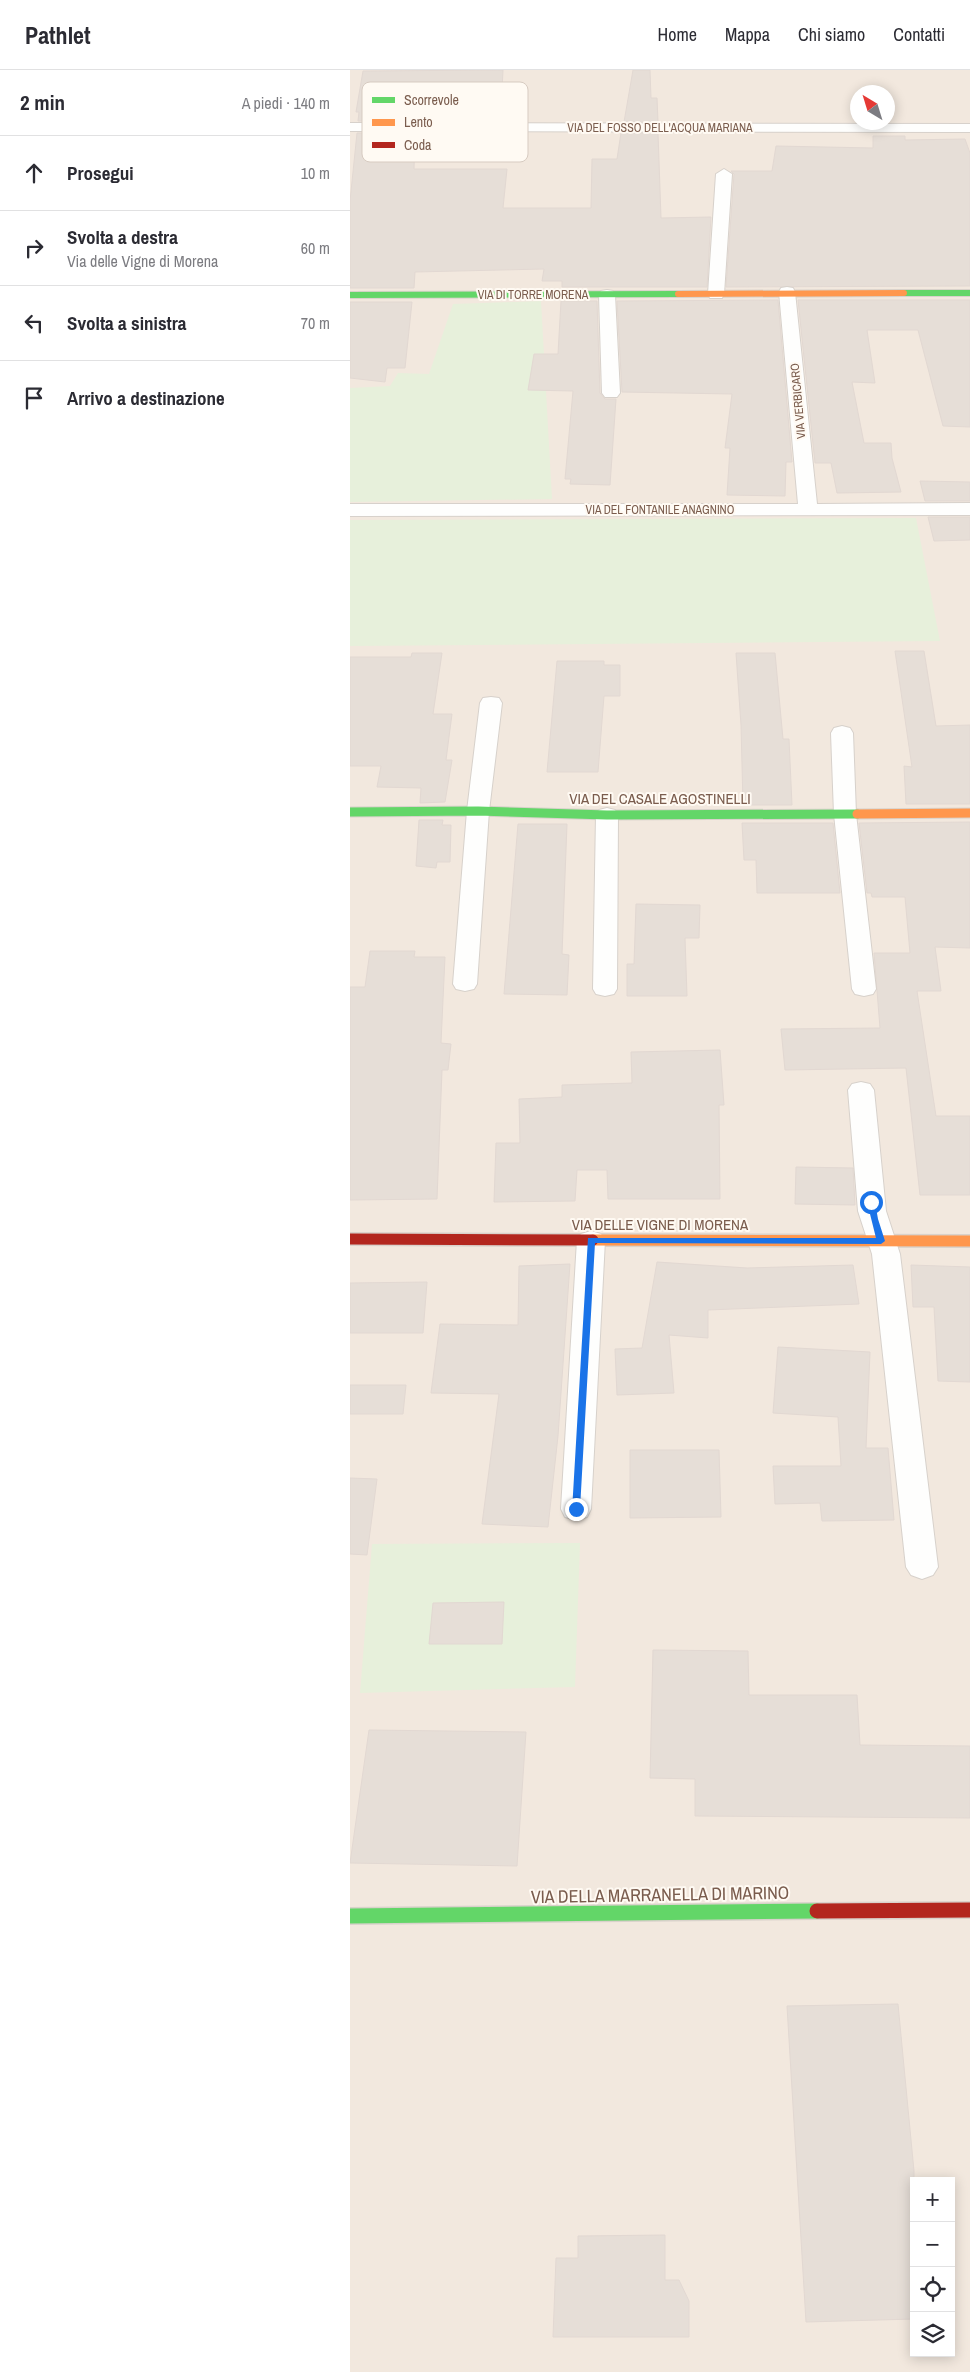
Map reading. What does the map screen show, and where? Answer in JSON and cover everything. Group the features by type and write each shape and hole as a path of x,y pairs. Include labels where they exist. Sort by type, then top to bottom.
{"street":[{"name":"VIA DEL FOSSO DELL'ACQUA MARIANA","path":"528,128 970,128"},
{"path":"716,294 724,174"},
{"name":"VIA VERBICARO","path":"788,292 808,510"},
{"name":"VIA DI TORRE MORENA","path":"350,295 970,292"},
{"path":"607,295 612,394"},
{"name":"VIA DEL FONTANILE ANAGNINO","path":"350,510 970,510"},
{"path":"465,984 478,811 491,703"},
{"path":"842,733 845,814 864,988"},
{"name":"VIA DEL CASALE AGOSTINELLI","path":"350,812 478,811 607,815 970,814"},
{"path":"605,989 607,815"},
{"path":"862,1090 872,1211 887,1262 922,1568"},
{"name":"VIA DELLE VIGNE DI MORENA","path":"350,1239 970,1241"},
{"path":"576,1509 591,1240"},
{"name":"VIA DELLA MARRANELLA DI MARINO","path":"350,1916 970,1910"}],"shaded area":[{"path":"350,70 970,70 970,2372 350,2372"}],"green space":[{"path":"541,301 552,499 350,502 350,388 390,386 398,373 429,374 453,304"},
{"path":"916,518 940,641 350,646 350,520"},
{"path":"580,1543 575,1687 360,1693 372,1544"}],"building":[{"path":"503,70 502,82 362,82 362,121 358,121 359,112 356,112 363,71"},
{"path":"633,70 650,70 651,98 657,98 658,122 624,122"},
{"path":"357,133 362,133 362,162 414,162 414,169 507,169 503,208 591,208 592,159 617,159 621,133 658,133 661,218 711,217 707,287 562,287 562,281 542,281 544,269 415,272 414,288 350,288 350,201"},
{"path":"873,136 905,136 905,140 965,139 970,153 970,286 726,287 734,174 731,171 772,171 776,146 873,148"},
{"path":"778,300 792,462 786,462 785,496 727,495 730,448 725,448 732,394 622,392 617,301"},
{"path":"798,300 970,300 970,427 943,426 918,330 867,330 875,383 852,382 864,443 891,443 892,458 901,492 837,493 831,463 815,463"},
{"path":"561,301 597,301 600,393 605,399 616,399 610,485 570,484 571,479 565,479 573,391 528,390 534,354 558,354"},
{"path":"350,302 412,302 405,368 387,368 385,382 350,378"},
{"path":"920,481 970,482 970,501 925,501"},
{"path":"928,517 970,517 970,540 934,541"},
{"path":"895,651 924,651 936,726 970,725 970,804 906,804 904,766 912,767"},
{"path":"412,653 442,653 433,714 452,714 446,760 452,760 445,802 420,803 421,788 377,787 381,766 350,766 350,657 411,657"},
{"path":"736,653 775,653 783,739 789,739 792,805 743,805 741,725"},
{"path":"557,661 604,661 604,665 620,665 620,696 604,696 598,772 547,772"},
{"path":"419,820 443,820 442,825 451,825 450,862 437,862 436,868 416,866"},
{"path":"970,822 970,948 935,947 941,991 917,991 936,1116 970,1116 970,1195 920,1195 906,1068 785,1070 781,1029 880,1028 874,953 910,953 905,897 872,897 871,893 867,893 859,823"},
{"path":"742,823 833,823 840,893 757,893 756,860 744,860"},
{"path":"518,824 567,824 562,954 569,955 567,995 504,994"},
{"path":"636,904 700,905 699,938 685,938 687,996 627,996 627,964 634,964"},
{"path":"370,951 415,951 414,957 445,957 441,1043 451,1044 448,1070 442,1070 437,1199 350,1200 350,987 365,987"},
{"path":"720,1050 724,1105 719,1105 720,1199 608,1199 607,1170 577,1170 575,1201 494,1202 496,1143 520,1143 519,1099 562,1097 562,1085 632,1083 631,1052"},
{"path":"796,1167 853,1168 855,1205 795,1204"},
{"path":"657,1262 747,1268 853,1265 859,1304 708,1310 708,1338 669,1335 674,1393 617,1395 615,1349 642,1348"},
{"path":"570,1264 558,1436 548,1527 482,1524 499,1394 431,1393 440,1324 518,1325 519,1266"},
{"path":"911,1265 970,1267 970,1382 938,1381 934,1307 913,1307"},
{"path":"427,1282 423,1333 350,1333 350,1283"},
{"path":"778,1347 870,1352 866,1448 888,1448 894,1520 822,1521 820,1503 775,1504 773,1466 841,1466 838,1417 773,1413"},
{"path":"350,1385 406,1385 403,1414 350,1414"},
{"path":"630,1450 719,1450 721,1517 630,1518"},
{"path":"350,1478 377,1479 367,1555 350,1554"},
{"path":"504,1602 502,1644 429,1644 433,1603"},
{"path":"653,1650 748,1651 749,1695 857,1695 860,1745 970,1746 970,1818 695,1816 695,1779 650,1778"},
{"path":"369,1730 526,1732 517,1866 350,1863"},
{"path":"898,2004 914,2171 914,2177 910,2177 910,2319 806,2322 787,2006"},
{"path":"665,2235 665,2280 679,2280 689,2301 689,2337 553,2337 556,2258 578,2258 578,2236"}],"traffic: fast":[{"path":"904,293 970,293"},
{"path":"350,295 678,294"},
{"path":"350,812 478,811 607,815 857,814"},
{"path":"350,1916 817,1911"}],"traffic: slow":[{"path":"678,294 904,293"},
{"path":"857,814 970,813"},
{"path":"593,1240 970,1241"}],"traffic: jam":[{"path":"350,1239 593,1240"},
{"path":"817,1911 970,1910"}],"route":[{"path":"576,1509 591,1240 881,1241 871,1202"}]}
